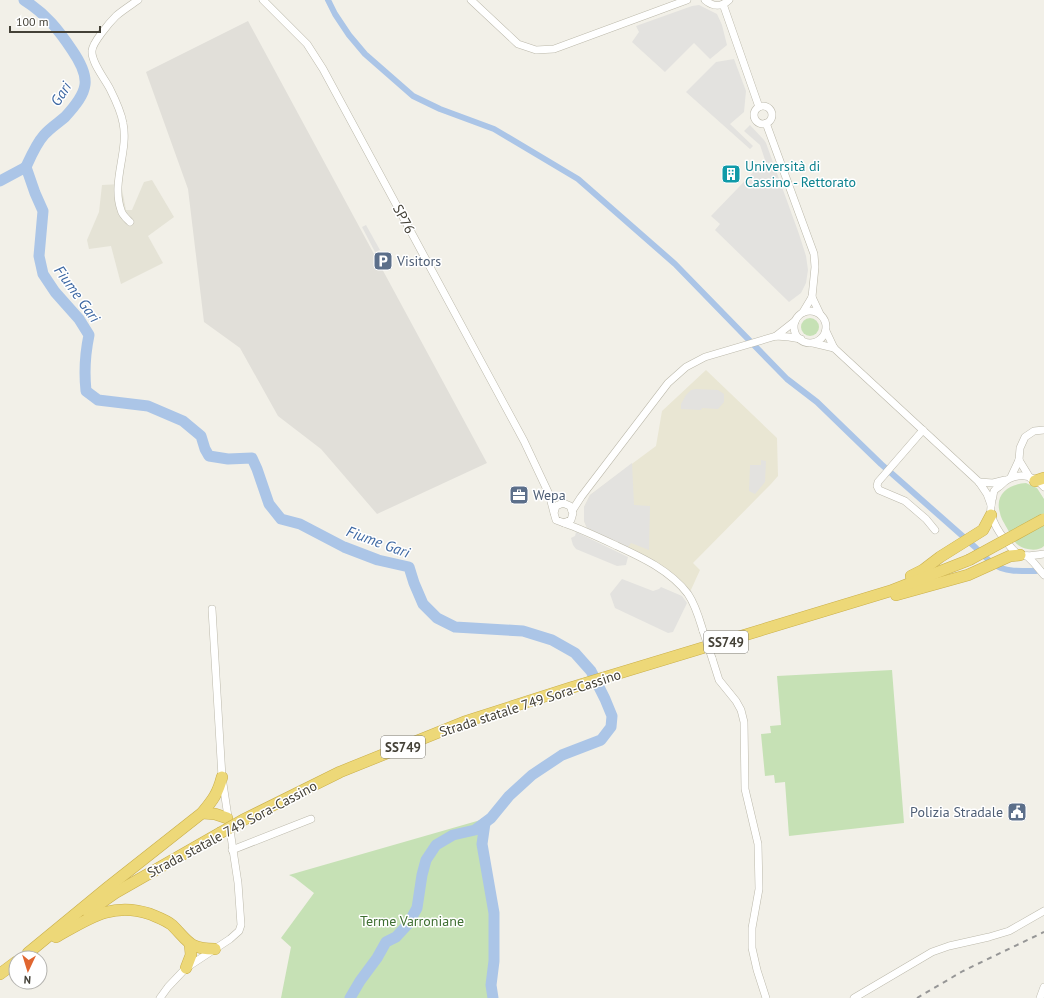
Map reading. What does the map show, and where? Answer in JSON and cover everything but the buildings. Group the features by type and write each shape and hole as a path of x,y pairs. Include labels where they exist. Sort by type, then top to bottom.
{"highway":[{"path":"848,605 923,570 983,530 991,510"},
{"name":"Strada statale 749 Sora-Cassino","path":"34,950 115,893 243,820 340,772 464,722 570,688 848,605 890,591 969,560 1044,519"},
{"path":"848,605 896,595 968,575 1010,556 1024,556"},
{"path":"32,950 107,888 202,813 215,798 222,777"},
{"path":"202,813 215,814 227,818"},
{"path":"35,950 90,918 107,911 127,909 147,913 170,924 190,945 199,948 215,949"},
{"path":"186,968 191,955 190,945"}],"street":[{"path":"130,222 121,212 119,202 118,185 122,157 123,123 110,88 94,61 92,51 94,43 115,16 138,0"},
{"name":"SP76","path":"263,0 307,44 323,69 524,441 549,494 554,513"},
{"path":"471,0 518,44 536,50 554,50 687,0"},
{"path":"705,0 714,5 726,2 759,107"},
{"path":"759,107 767,108 771,112 770,120 766,123 760,123 755,119 755,111 759,107"},
{"path":"766,123 814,254 815,267 812,297 795,322 776,336"},
{"path":"812,297 820,314 826,322 826,331 834,348 979,482 987,494 998,531 1014,552 1024,556 1044,575"},
{"path":"803,312 812,311 820,314"},
{"path":"795,322 795,331 801,339"},
{"path":"812,342 821,339 826,331"},
{"path":"564,523 570,520 581,496 668,383 686,367 705,357 776,336 801,339 834,348"},
{"path":"923,430 877,484 879,490 905,501 935,530"},
{"path":"991,510 994,491 1008,478 1019,460 1020,448 1025,437 1034,431 1044,430"},
{"path":"1019,460 1038,481"},
{"path":"979,482 993,483 1024,475 1038,481"},
{"path":"549,494 564,504 570,506 580,528"},
{"path":"581,496 556,506 554,513 556,520 580,528 650,562 672,578 688,594 696,610 719,680 736,701 741,710 744,722 745,789 758,844 759,889 752,928 752,948 766,998"},
{"path":"1024,556 1044,554"},
{"path":"160,998 186,968 230,939 239,930 241,925 238,883 222,777 212,609"},
{"path":"232,850 311,818"},
{"path":"854,998 932,952 949,946 989,937 1009,930 1044,911"},
{"path":"1040,998 1044,987"}],"shaded area":[{"path":"699,5 717,14 722,25 727,45 710,59 694,43 665,72 632,42 639,32 636,26 692,6"},
{"path":"248,21 487,463 377,514 321,449 278,416 240,348 204,322 188,189 146,72"},
{"path":"734,59 746,91 744,112 730,124 753,146 750,149 686,92 716,62"},
{"path":"750,125 766,143 806,256 808,270 806,283 801,293 789,302 715,230 720,224 711,216 765,160 760,145 744,131"},
{"path":"152,180 174,217 148,236 163,263 121,284 111,246 89,249 87,240 99,212 102,185 121,184 126,210 132,210 144,182"},
{"path":"366,225 380,250 375,252 362,227"},
{"name":"Visitors","path":"383,255 389,266 384,268 378,257"},
{"path":"706,370 777,438 778,476 693,563 700,570 690,592 664,568 628,547 587,528 584,521 584,507 590,495 656,446 662,411"},
{"path":"691,390 718,390 724,394 724,402 718,409 681,409 681,404 686,395"},
{"path":"761,460 766,461 765,482 755,494 749,491 750,465 761,465"},
{"path":"632,463 634,505 650,506 649,550 631,543 628,547 587,528 584,521 584,507 590,495"},
{"path":"576,532 628,557 626,565 617,566 576,549 571,538 575,536"},
{"path":"622,579 653,591 661,587 682,596 687,603 673,632 668,633 615,608 610,594"}],"green space":[{"path":"806,318 814,318 819,323 817,334 814,336 806,336 801,331 801,323"},
{"path":"1026,483 1037,488 1044,499 1044,546 1035,550 1024,548 1015,542 1002,519 999,506 999,500 1004,491 1014,485"},
{"path":"892,670 904,823 789,836 785,782 775,783 774,775 765,776 761,734 771,733 770,726 781,725 777,676"},
{"name":"Terme Varroniane","path":"484,819 482,864 491,913 488,998 281,998 291,947 281,938 314,893 289,875"}],"waterway":[{"name":"Gari","path":"24,0 45,16 67,42 83,69 85,77 85,85 79,100 65,117 49,130 41,139 26,167"},
{"path":"328,0 335,14 349,35 365,54 413,96 440,109 494,129 578,179 675,264 787,379 817,402 881,464 990,561 996,566 1008,570 1036,571"},
{"name":"Fiume Gari","path":"26,167 43,211 39,256 43,274 55,292 79,319 89,335 85,363 86,391 98,400 148,406 183,421 201,436 209,456 228,459 252,458 269,504 281,519 300,524 344,547 378,560 409,567 423,604 437,618 455,627 523,631 552,640 575,653 591,671 612,716 611,727 601,740 562,755 532,775 509,796 491,818 475,830 453,835 436,845 426,860 417,908 408,924 396,937 386,942 350,998"},
{"path":"0,181 26,167"},
{"path":"485,823 482,844 494,913 494,961 491,985 493,998"}],"railway":[{"path":"917,998 963,971 1044,932"}],"place":[{"name":"Università di Cassino - Rettorato","path":"731,174"},
{"name":"Visitors","path":"383,261"},
{"name":"Wepa","path":"519,495"},
{"name":"Polizia Stradale","path":"1017,812"}]}
